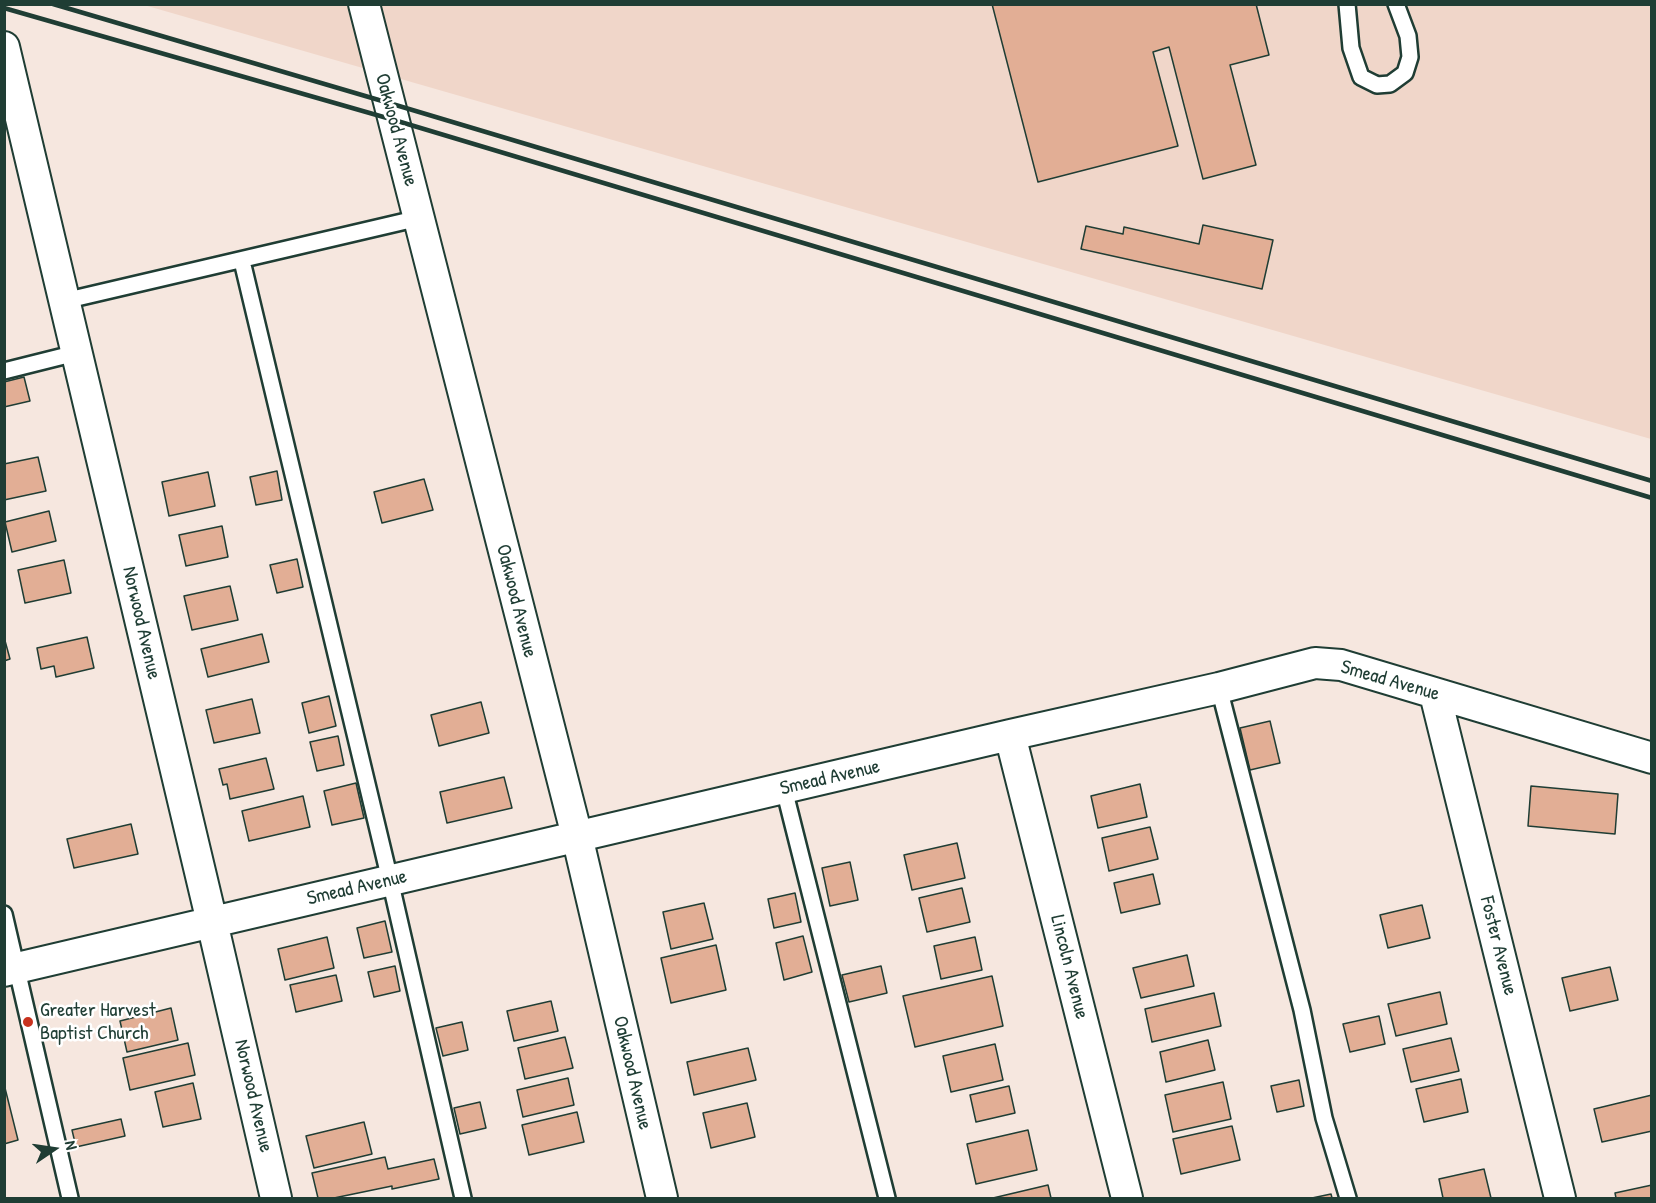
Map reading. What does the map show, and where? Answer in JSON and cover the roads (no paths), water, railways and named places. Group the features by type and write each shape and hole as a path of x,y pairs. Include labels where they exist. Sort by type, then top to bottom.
{"street":[{"name":"Oakwood Avenue","path":"364,4 576,836 662,1198"},
{"name":"Norwood Avenue","path":"4,47 276,1198"},
{"name":"Smead Avenue","path":"10,969 1315,663 1341,665 1652,758"},
{"name":"Foster Avenue","path":"1434,694 1560,1198"},
{"name":"Lincoln Avenue","path":"1010,735 1127,1198"}],"lane":[{"path":"1347,4 1351,48 1361,77 1377,85 1389,84 1404,73 1410,57 1408,36 1396,4"},
{"path":"64,301 419,218"},
{"path":"242,261 390,880 463,1198"},
{"path":"4,371 76,353"},
{"path":"1219,687 1302,1010 1324,1118 1348,1198"},
{"path":"784,789 887,1198"},
{"path":"4,914 10,969 70,1198"}],"railway":[{"path":"53,4 1652,481"},
{"path":"4,8 394,120 1652,498"}],"place":[{"name":"Greater Harvest Baptist Church","path":"28,1022"}]}
